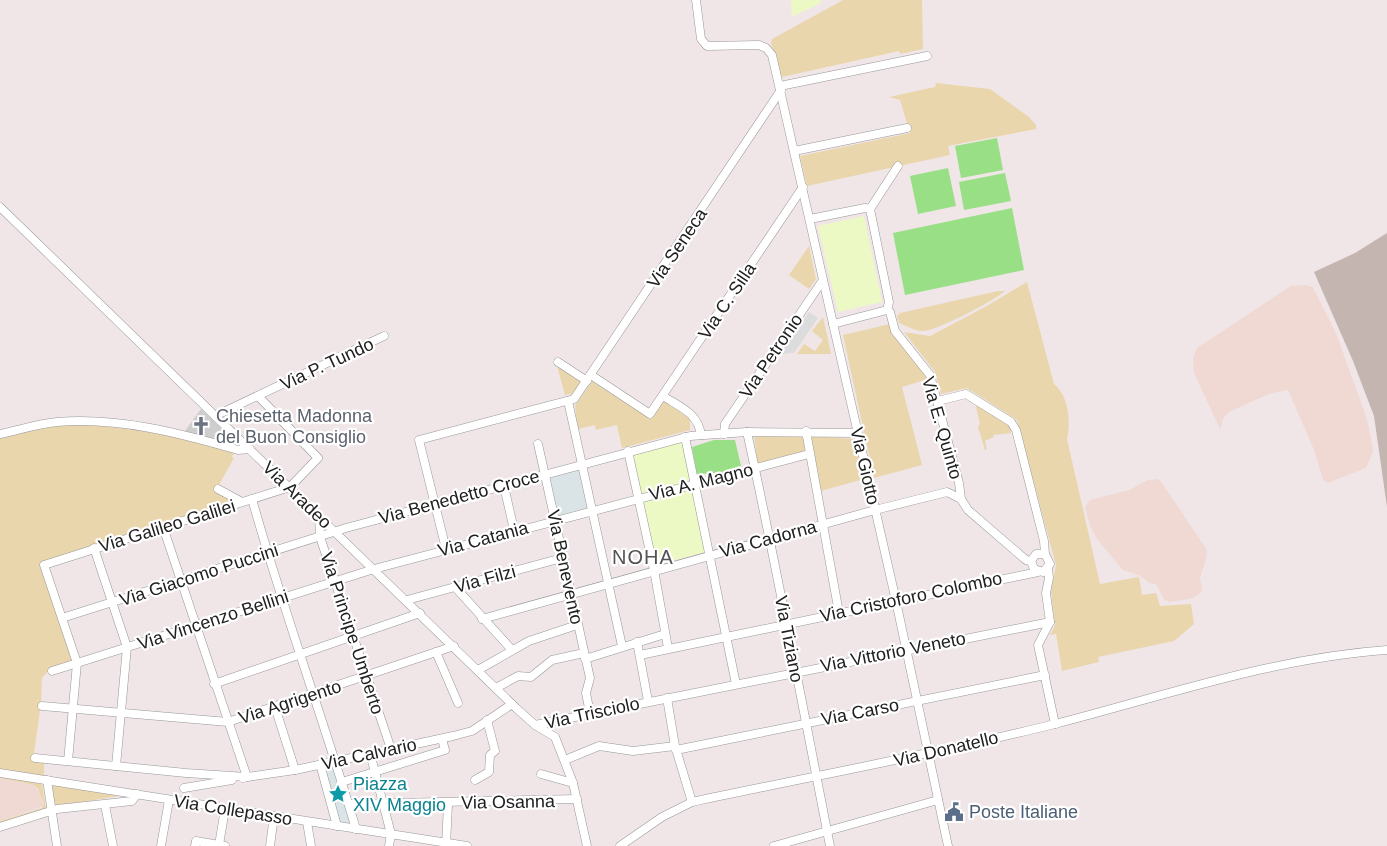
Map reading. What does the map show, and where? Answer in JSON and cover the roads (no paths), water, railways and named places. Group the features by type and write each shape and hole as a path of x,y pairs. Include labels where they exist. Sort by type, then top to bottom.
{"street":[{"name":"Via Giotto","path":"696,0 701,39 707,46 759,45 766,48 772,55 896,601 948,846"},
{"path":"781,88 927,56"},
{"name":"Via Seneca","path":"568,400 574,399 589,378 781,88"},
{"path":"794,151 907,128"},
{"path":"833,324 887,310 889,302 870,209 898,166"},
{"name":"Via C. Silla","path":"589,378 650,414 802,187"},
{"name":"Via Aradeo","path":"0,207 512,704 536,726 555,737 565,760"},
{"path":"810,219 865,208 870,209"},
{"name":"Via Petronio","path":"724,434 724,424 823,280"},
{"name":"Via E. Quinto","path":"887,310 890,312 895,330 930,375 961,499"},
{"name":"Via P. Tundo","path":"215,416 384,336"},
{"path":"558,362 589,378"},
{"path":"938,401 966,394 1011,422 1016,430 1044,541 1045,554 1050,564 1046,593 1050,622 1038,645 1055,724"},
{"path":"258,396 318,458 290,487"},
{"path":"663,396 694,416 700,423 702,435"},
{"path":"446,549 419,440 568,400 622,646"},
{"path":"0,434 57,422 93,422 171,432 238,450 250,449"},
{"path":"806,431 839,612"},
{"name":"Via Benedetto Croce","path":"336,533 628,451 685,438 747,432 806,431 857,433"},
{"name":"Via Tiziano","path":"747,432 771,539 784,624 796,672 830,846"},
{"path":"685,438 736,684"},
{"name":"Via Benevento","path":"538,444 570,595 590,678 586,694 590,713"},
{"path":"628,451 654,570 668,648"},
{"name":"Via A. Magno","path":"593,511 810,454"},
{"path":"504,486 514,530"},
{"name":"Via Galileo Galilei","path":"62,618 44,565 290,487"},
{"path":"218,489 242,502"},
{"name":"Via Cadorna","path":"482,619 874,510 947,492 961,499"},
{"path":"252,499 281,598 336,760 356,829"},
{"path":"961,499 968,510 1026,560 1031,561"},
{"name":"Via Catania","path":"374,569 514,530 593,511"},
{"name":"Via Principe Umberto","path":"320,516 320,537 391,749"},
{"path":"163,527 214,684 247,777"},
{"name":"Via Giacomo Puccini","path":"62,618 336,533"},
{"path":"94,548 127,647 116,766"},
{"path":"1045,554 1036,554 1031,561 1031,566 1038,572 1048,568"},
{"name":"Via Filzi","path":"407,600 562,558"},
{"name":"Via Vincenzo Bellini","path":"52,671 374,569"},
{"name":"Via Cristoforo Colombo","path":"640,655 1038,572"},
{"path":"455,587 512,650"},
{"path":"214,684 420,613"},
{"path":"62,618 77,663 68,761"},
{"name":"Via Vittorio Veneto","path":"648,701 1050,622"},
{"path":"478,670 529,641 577,625"},
{"path":"496,688 518,676 531,677 552,660 584,656 665,634"},
{"path":"637,642 648,701"},
{"name":"Via Agrigento","path":"42,706 228,722 454,646"},
{"name":"Via Donatello","path":"620,846 670,812 692,802 929,754 1281,666 1335,656 1387,650"},
{"path":"436,652 458,703"},
{"name":"Via Carso","path":"565,760 599,746 633,751 676,748 1045,675"},
{"path":"667,698 676,748 692,802"},
{"name":"Via Trisciolo","path":"536,726 648,701"},
{"name":"Via Calvario","path":"184,788 295,770 442,739 472,731 512,704"},
{"path":"275,707 295,770"},
{"path":"475,780 489,772 490,755 495,751 487,720"},
{"path":"342,782 445,750 442,739"},
{"path":"370,753 390,834 389,846"},
{"name":"Via Calvario","path":"35,758 247,777"},
{"path":"565,760 573,783 587,846"},
{"path":"320,764 337,826"},
{"name":"Via Collepasso","path":"0,773 467,846"},
{"path":"181,802 186,773"},
{"path":"541,774 573,783"},
{"path":"46,780 57,846"},
{"path":"0,827 51,811 132,801 137,794"},
{"name":"Via Osanna","path":"349,804 448,804 577,799"},
{"path":"161,846 168,800"},
{"path":"774,846 938,800"},
{"path":"447,844 448,804"},
{"path":"105,805 113,846"},
{"path":"195,846 196,841 222,846 225,809"},
{"path":"270,846 274,816"},
{"path":"307,822 311,846"}],"place":[{"name":"Chiesetta Madonna del Buon Consiglio","path":"201,426"},
{"name":"Piazza XIV Maggio","path":"338,794"},
{"name":"Poste Italiane","path":"954,812"}],"district":[{"name":"NOHA","path":"643,557"}]}
